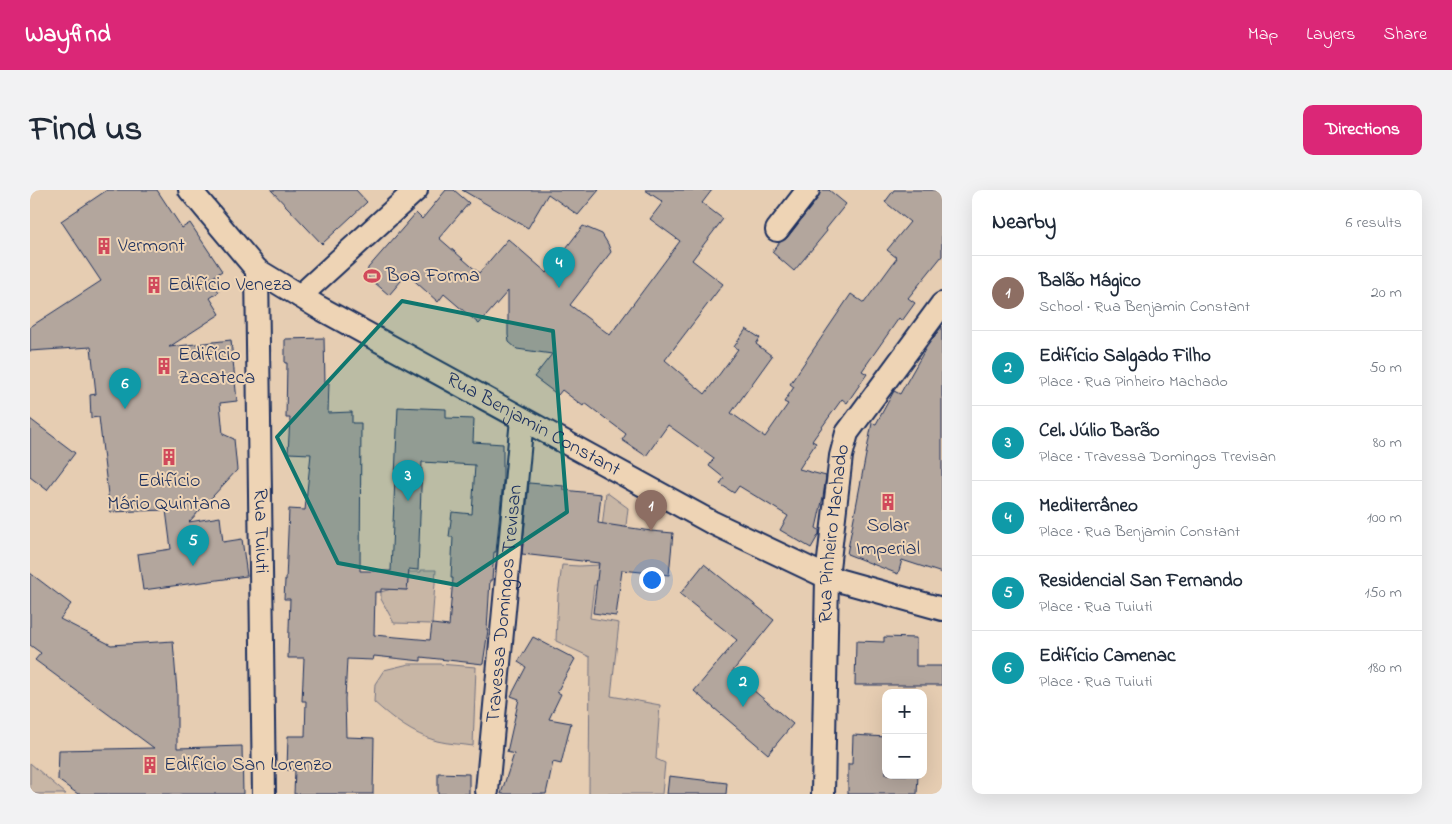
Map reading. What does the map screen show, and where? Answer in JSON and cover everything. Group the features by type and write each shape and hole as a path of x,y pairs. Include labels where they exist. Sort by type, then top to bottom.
{"street":[{"name":"Rua Benjamin Constant","path":"190,190 257,270 300,296 711,522 827,577 942,609"},
{"path":"300,296 416,190"},
{"path":"777,230 808,190"},
{"name":"Rua Tuiuti","path":"257,270 264,794"},
{"name":"Rua Pinheiro Machado","path":"823,794 827,577 841,456 847,433 942,304"},
{"name":"Travessa Domingos Trevisan","path":"487,790 522,418"}],"highlighted area":[{"path":"402,301 553,331 567,512 457,585 338,563 277,437"}],"shaded area":[{"path":"606,492 628,508 619,586 594,585 590,618 619,623 611,696 660,705 656,759 665,763 662,794 589,794 590,657 556,641 558,595 562,565 598,565"},
{"path":"421,570 436,570 432,624 394,623 381,599 381,592 391,589 407,590 409,572 421,572"},
{"path":"409,664 476,667 473,746 442,742 419,734 396,720 374,702 375,684 384,670"},
{"path":"30,763 66,794 30,794"}],"building":[{"path":"107,190 157,190 182,228 190,223 222,271 210,279 219,292 210,298 220,314 169,347 231,340 237,401 220,403 223,434 234,439 237,470 189,522 220,517 223,542 242,539 247,576 143,590 138,554 171,549 166,510 110,512 99,417 91,418 90,395 96,394 91,347 30,351 30,327 101,281 61,221"},
{"path":"271,190 356,190 367,202 322,244"},
{"path":"446,190 454,190 469,203 439,238 479,273 508,239 547,273 583,226 602,234 611,252 570,305 610,335 680,241 650,219 663,202 645,190 712,190 702,203 723,219 692,260 723,284 665,360 705,394 738,349 734,347 746,329 760,338 756,344 772,356 731,413 765,437 788,404 784,402 794,387 790,384 851,294 864,303 897,258 887,250 910,222 885,202 894,190 942,190 942,256 908,298 915,303 902,321 899,318 862,371 867,374 847,403 842,399 812,441 816,443 799,469 826,476 816,528 819,530 819,534 811,548 780,530 788,516 739,486 734,493 720,484 724,478 709,466 714,458 668,425 646,456 622,440 626,434 585,403 583,406 562,390 558,395 534,377 552,354 517,349 509,342 508,291 479,324 444,294 438,302 407,274 389,295 367,276 368,268 416,213 422,219"},
{"path":"462,190 599,190 578,215 548,194 528,228"},
{"path":"821,190 829,190 846,204 826,229 827,231 794,271 772,252 780,242 787,238 818,198"},
{"path":"942,326 942,573 902,560 898,574 847,554 872,423 876,424 894,391 900,394 926,348"},
{"path":"324,338 325,383 329,383 328,413 352,412 352,423 361,423 360,571 391,571 398,407 446,409 446,418 474,419 473,442 503,444 503,481 496,552 494,552 492,580 490,580 488,630 483,664 421,657 421,661 374,656 373,660 347,659 346,737 374,738 373,794 294,794 295,770 287,770 288,736 305,736 306,701 302,701 304,658 288,658 290,599 284,599 289,509 305,510 311,454 288,453 290,418 286,418 287,363 285,363 285,339","holes":["422,462 475,465 472,514 452,512 449,537 453,537 451,578 453,578 449,626 432,624 430,640 374,635 375,592 381,592 381,589 407,590 409,569 418,570"]},
{"path":"30,419 75,453 47,490 30,477"},
{"path":"529,483 564,486 564,490 601,494 598,523 673,533 669,575 622,570 616,616 593,613 599,563 522,554"},
{"path":"704,564 774,620 732,672 793,724 768,754 694,691 737,640 680,594"},
{"path":"30,573 71,604 60,619 111,645 173,641 177,692 177,748 242,746 243,794 78,794 58,780 59,750 154,748 35,660 41,653 30,645"},
{"path":"533,637 575,659 557,692 561,694 549,719 571,723 561,764 553,762 546,794 501,794 514,754 507,752 519,699 511,696 526,667 518,662"},
{"path":"884,637 916,638 916,666 942,666 942,685 855,685 856,641 884,642"},
{"path":"853,735 882,737 882,779 918,779 917,794 848,794 848,764 852,764"},
{"path":"438,773 469,774 469,794 438,794"},
{"path":"669,776 727,783 726,794 667,794"}],"place":[{"name":"Vermont","path":"104,246"},
{"name":"Boa Forma","path":"372,276"},
{"name":"Edifício Veneza","path":"154,285"},
{"name":"Mediterrâneo","path":"559,288"},
{"name":"Edifício Zacateca","path":"164,366"},
{"name":"Edifício Camenac","path":"125,409"},
{"name":"Edifício Mário Quintana","path":"169,457"},
{"name":"Cel. Júlio Barão","path":"408,501"},
{"name":"Solar Imperial","path":"888,502"},
{"name":"Balão Mágico","path":"651,531"},
{"name":"Residencial San Fernando","path":"193,566"},
{"name":"Edifício Salgado Filho","path":"743,707"},
{"name":"Edifício San Lorenzo","path":"150,765"}]}
